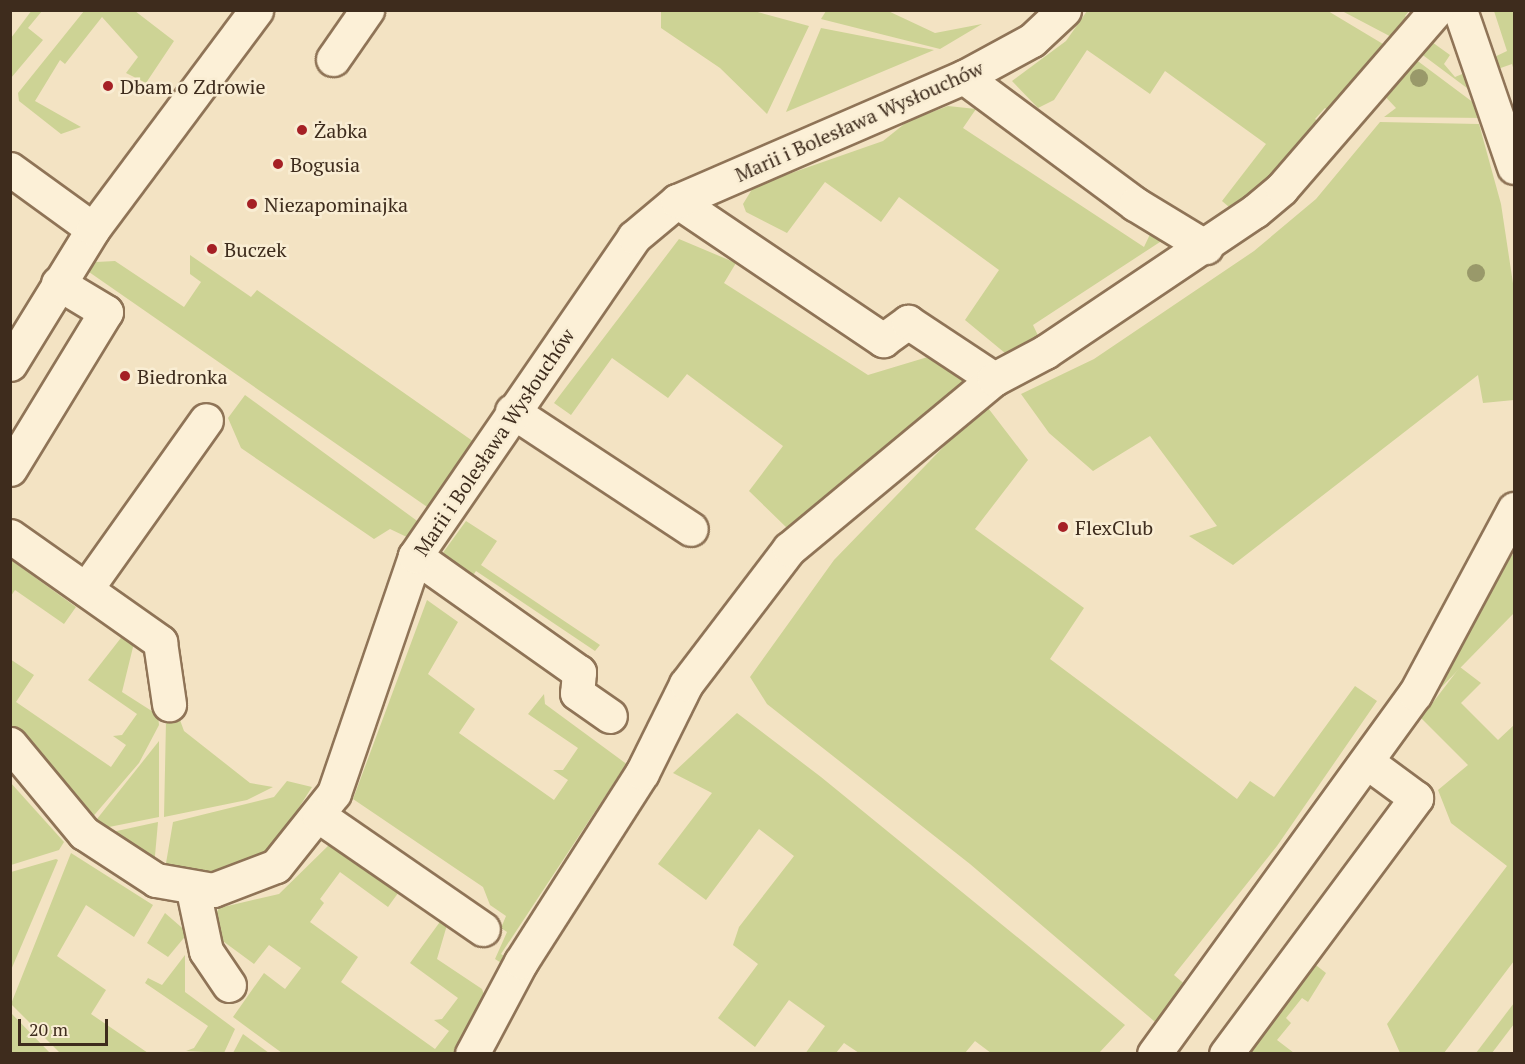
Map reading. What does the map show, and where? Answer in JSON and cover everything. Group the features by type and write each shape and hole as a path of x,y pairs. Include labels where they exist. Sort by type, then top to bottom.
{"street":[{"path":"10,364 93,229 256,10"},
{"path":"333,59 367,10"},
{"name":"Marii i Bolesława Wysłouchów","path":"10,744 105,850 156,880 194,890 213,890 263,874 291,851 334,793 415,556 512,411 634,237 677,201 964,77 1032,40 1064,10"},
{"path":"472,1053 521,962 642,773 696,668 789,549 994,379 1206,247 1282,188 1436,10"},
{"path":"1460,10 1514,161"},
{"path":"964,77 1127,198 1206,247"},
{"path":"10,169 93,229"},
{"path":"677,201 883,340 908,322 994,379"},
{"path":"10,469 106,312 58,283"},
{"path":"512,411 691,529"},
{"path":"86,589 206,420"},
{"path":"1154,1053 1415,694 1515,509"},
{"path":"10,536 160,642 169,704"},
{"path":"415,556 579,672 577,693 610,716"},
{"path":"1226,1053 1416,798 1366,762"},
{"path":"319,816 483,929"},
{"path":"194,890 206,951 229,985"}],"green space":[{"path":"32,10 42,11 28,28 43,40 11,78 11,38"},
{"path":"661,10 754,11 809,26 767,114 720,68 661,28"},
{"path":"886,10 935,33 982,24 940,49 821,19 826,11"},
{"path":"84,11 135,11 174,41 146,83 126,73 138,57 102,17 65,64 60,60 35,101 81,127 61,134 19,101 18,93"},
{"path":"1087,11 1328,11 1393,50 1332,113 1325,108 1315,119 1322,124 1236,213 1222,201 1266,144 1165,71 1150,94 1087,50 1054,100 1038,108 1012,81 1066,41"},
{"path":"1342,11 1409,11 1405,16 1413,23 1399,41"},
{"path":"1494,11 1514,11 1514,71 1512,64 1492,71 1488,60 1507,51"},
{"path":"821,28 934,50 786,112"},
{"path":"1425,37 1450,55 1444,64 1455,77 1472,70 1483,100 1416,50"},
{"path":"1411,56 1486,112 1488,118 1384,117 1396,108 1381,92"},
{"path":"948,106 976,109 963,128 1144,247 1153,228 1179,247 1178,254 1163,240 1033,325 1041,342 1011,358 965,320 999,270 899,197 881,222 825,182 787,233 746,212 743,204 754,186 883,141 908,121"},
{"path":"1380,122 1479,124 1501,204 1514,290 1514,400 1483,403 1478,375 1233,565 1189,536 1217,526 1150,436 1093,471 1049,433 1021,394 1094,359 1254,251 1316,199"},
{"path":"679,239 736,263 724,283 868,375 931,356 967,377 942,412 788,529 749,491 783,446 687,374 668,398 612,358 571,415 554,403"},
{"path":"190,255 251,297 257,290 477,444 433,511 89,272 96,262 115,261 184,307 201,282 190,274"},
{"path":"245,395 420,523 411,539 390,529 374,539 241,448 228,418"},
{"path":"985,404 1028,460 975,529 1084,608 1050,659 1237,799 1250,781 1274,797 1355,686 1377,701 1277,846 1174,975 1188,987 1161,1027 970,864 767,704 750,677 834,560"},
{"path":"466,521 497,541 481,565 600,645 595,651 476,571 466,586 442,554"},
{"path":"1514,553 1514,613 1421,708 1501,569"},
{"path":"11,560 76,607 64,624 15,590 11,596"},
{"path":"427,600 458,622 428,674 475,709 459,733 554,800 568,780 553,770 563,770 578,748 528,714 544,694 545,704 632,768 621,772 501,954 510,960 506,966 495,959 507,932 501,928 506,916 490,905 483,887 353,799"},
{"path":"124,634 134,643 122,692 158,715 159,725 139,763 90,820 11,727 10,659 34,675 16,702 111,767 126,745 113,736 122,735 137,714 88,680"},
{"path":"1460,667 1481,683 1461,703 1498,740 1514,725 1514,961 1444,1053 1400,1053 1387,1024 1507,866 1451,823 1438,790 1468,765 1421,718"},
{"path":"737,713 821,777 1125,1025 1099,1053 991,1053 975,1041 965,1053 859,1053 844,1043 836,1053 805,1054 825,1026 789,1000 755,1047 718,1018 758,964 733,945 739,927 794,856 759,829 706,900 658,864 712,793 673,773"},
{"path":"180,720 184,731 250,783 273,787 247,800 164,817 166,721"},
{"path":"159,741 159,817 99,829 93,824"},
{"path":"287,781 312,787 267,858 215,874 165,869 173,822 274,797"},
{"path":"10,782 64,842 59,850 11,865"},
{"path":"158,822 154,867 103,834"},
{"path":"332,842 401,889 388,907 340,872 320,899 324,903 310,922 358,957 341,982 435,1049 449,1031 434,1020 442,1019 458,998 410,963 442,919 447,925 437,959 482,989 490,1012 467,1053 282,1053 233,1017 264,973 285,989 301,968 269,945 254,964 216,936 215,916 219,908 279,894"},
{"path":"71,853 153,905 134,937 86,905 57,956 106,990 91,1014 148,1053 60,1053 11,1004"},
{"path":"58,860 11,970 11,872"},
{"path":"165,913 188,933 168,957 147,943"},
{"path":"185,955 185,992 235,1029 224,1053 186,1051 194,1048 208,1026 145,983 148,978 162,985"},
{"path":"1312,962 1326,973 1308,1002 1302,998 1286,1018 1291,1023 1277,1040 1294,1053 1251,1053 1249,1048"},
{"path":"1514,1003 1514,1024 1492,1053 1476,1053"},
{"path":"11,1013 50,1053 11,1053"},
{"path":"243,1034 269,1053 233,1053"}],"place":[{"name":"Dbam o Zdrowie","path":"108,86"},
{"name":"Żabka","path":"302,130"},
{"name":"Bogusia","path":"278,164"},
{"name":"Niezapominajka","path":"252,204"},
{"name":"Buczek","path":"212,249"},
{"name":"Biedronka","path":"125,376"},
{"name":"FlexClub","path":"1063,527"}]}
